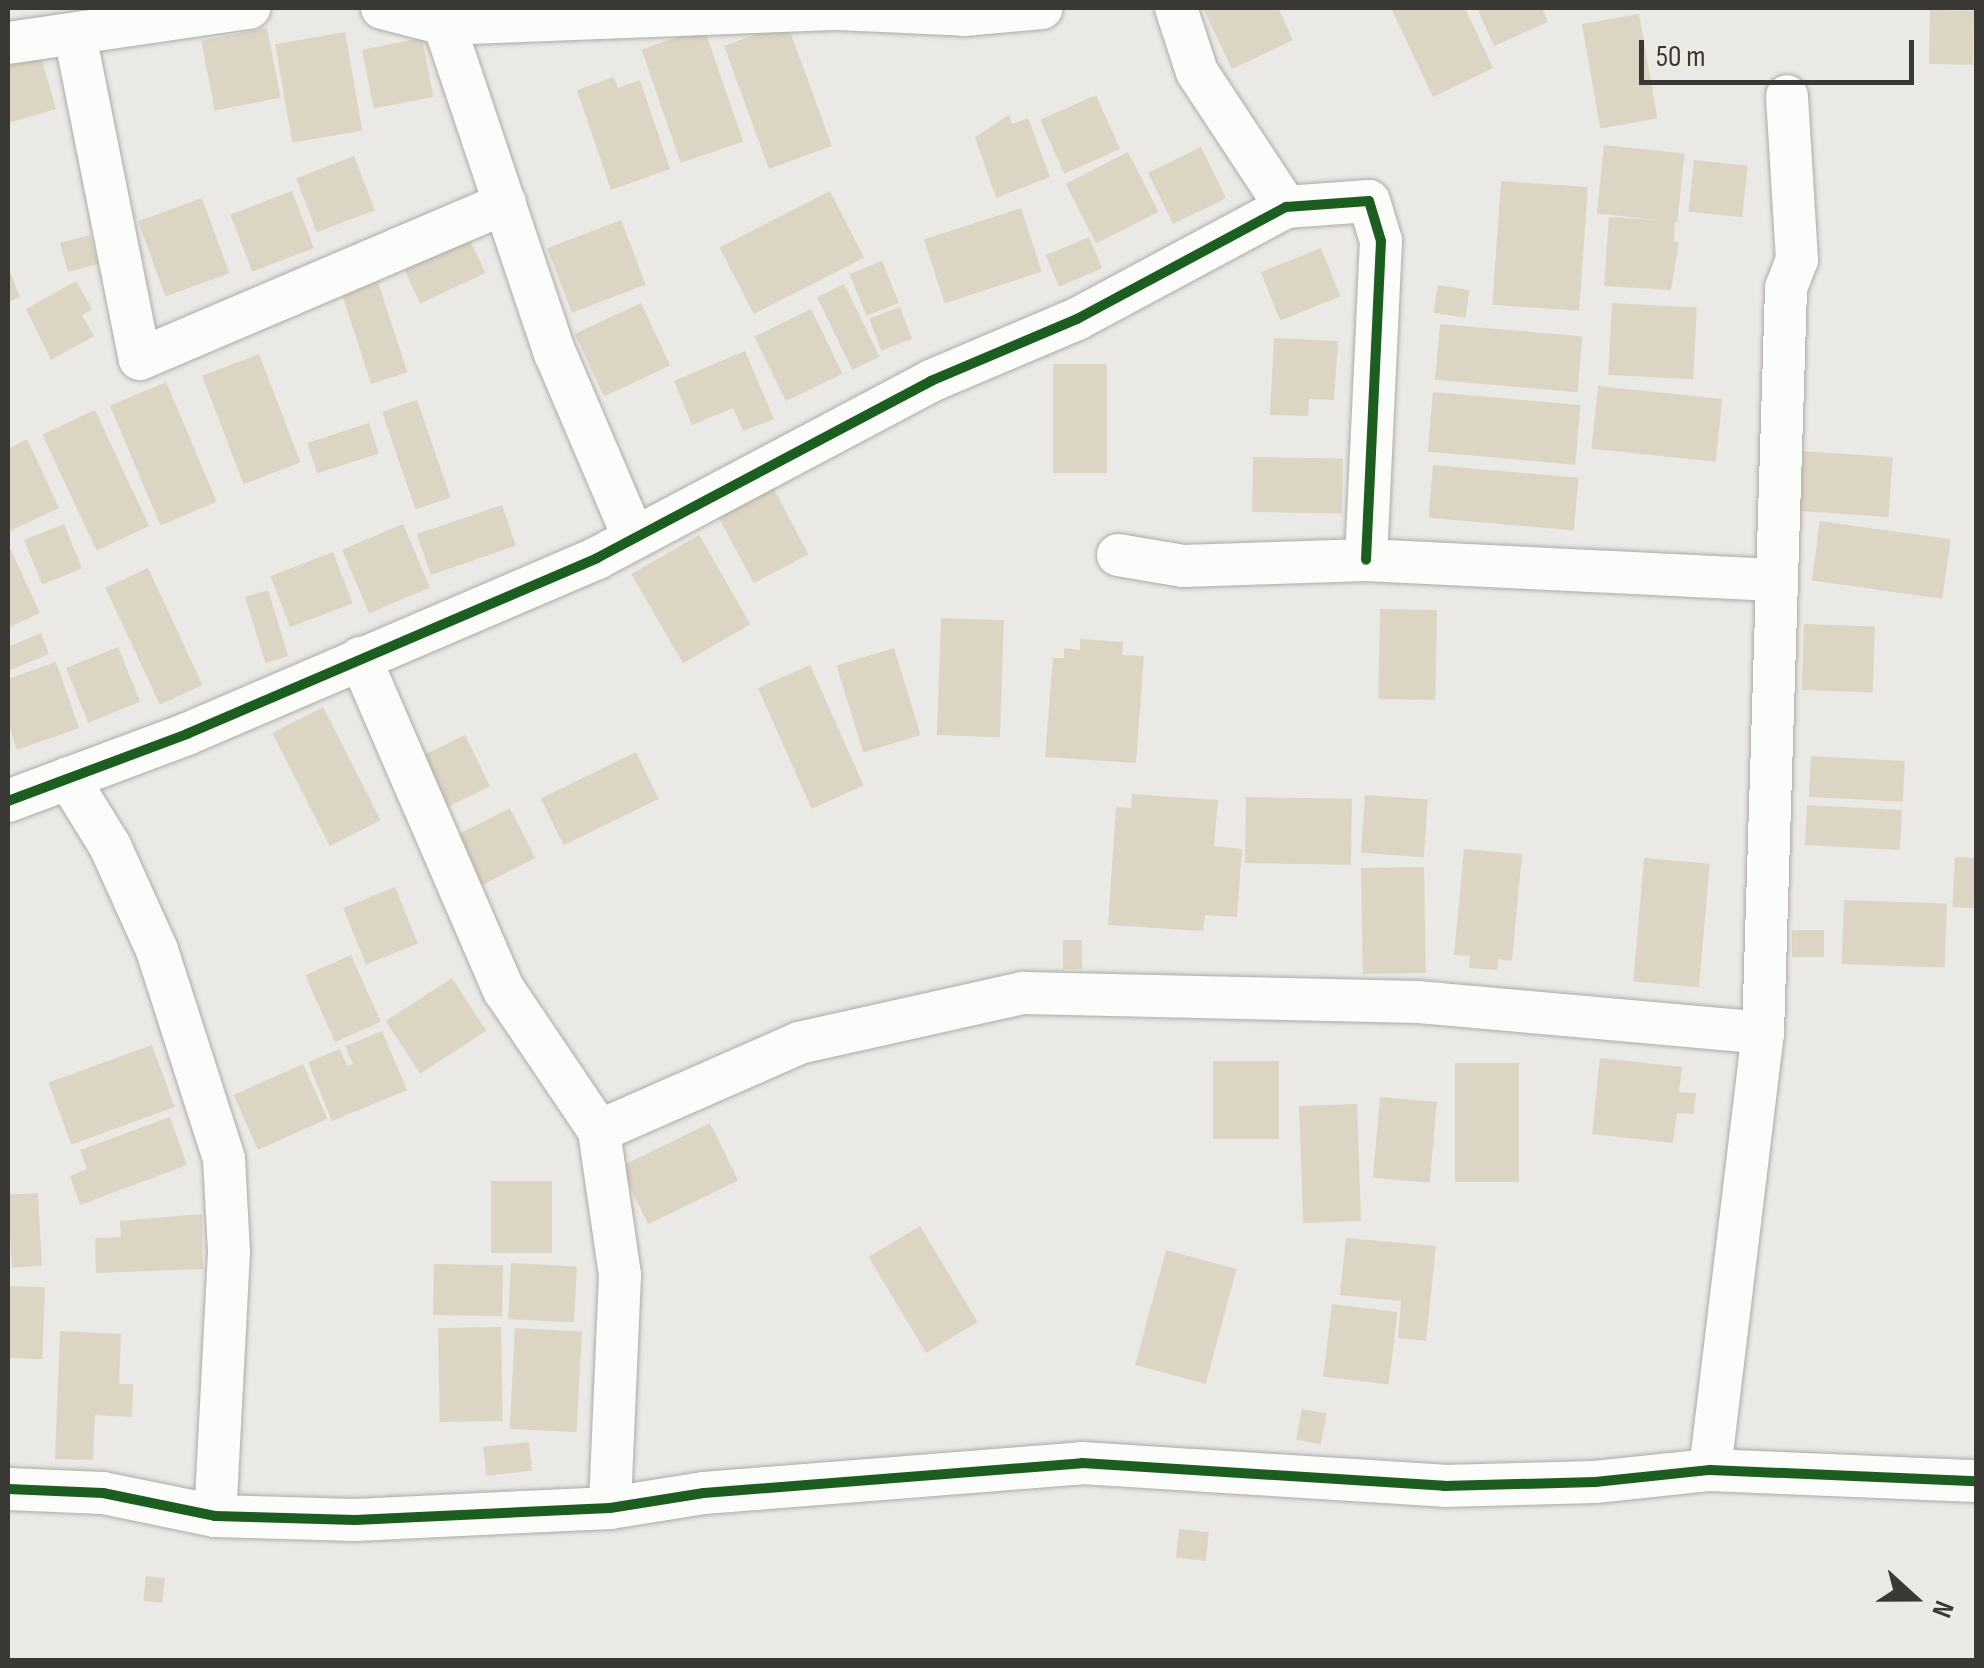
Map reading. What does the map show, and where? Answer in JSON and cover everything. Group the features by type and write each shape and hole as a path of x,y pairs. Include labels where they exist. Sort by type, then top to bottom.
{"street":[{"path":"8,43 249,8"},
{"path":"382,8 444,24 839,8 964,15 1042,8"},
{"path":"1176,8 1197,72 1286,208"},
{"path":"444,24 555,353 634,538"},
{"path":"75,36 140,359 505,203"},
{"path":"1710,1470 1763,1033 1786,288 1797,260 1786,96"},
{"path":"8,801 360,658 634,538 931,381 1076,319 1286,208 1369,201 1381,240 1366,560"},
{"path":"1118,555 1183,566 1366,560 1774,580"},
{"path":"360,658 504,990 598,1131 620,1275 610,1508"},
{"path":"68,778 110,846 157,950 224,1159 228,1252 215,1516"},
{"path":"598,1131 798,1044 1023,994 1418,1002 1763,1033"},
{"path":"8,1489 103,1493 215,1516 354,1520 610,1508 704,1493 1014,1466 1276,1472 1444,1486 1594,1482 1710,1470 1976,1482"}],"building":[{"path":"1203,8 1278,8 1293,40 1232,69"},
{"path":"1391,8 1465,8 1493,68 1433,97"},
{"path":"1477,8 1542,8 1548,22 1494,46"},
{"path":"1930,10 1974,11 1973,65 1929,64"},
{"path":"1639,14 1657,118 1600,128 1582,24"},
{"path":"787,23 832,146 769,169 724,46"},
{"path":"267,28 281,98 215,110 201,41"},
{"path":"704,28 743,141 681,163 642,49"},
{"path":"345,32 362,130 292,143 275,44"},
{"path":"422,38 433,97 374,109 362,50"},
{"path":"40,54 56,109 8,123 8,64"},
{"path":"614,77 618,88 640,80 670,169 611,190 577,90"},
{"path":"1096,95 1120,149 1064,174 1040,120"},
{"path":"1009,115 1012,124 1028,118 1050,177 996,198 975,137"},
{"path":"1604,145 1685,153 1677,222 1597,214"},
{"path":"1201,147 1226,198 1173,224 1148,173"},
{"path":"1128,152 1158,212 1096,243 1066,184"},
{"path":"354,156 375,210 317,232 296,178"},
{"path":"1694,160 1748,166 1742,217 1689,212"},
{"path":"1501,181 1588,187 1579,311 1492,305"},
{"path":"292,191 314,248 252,272 230,215"},
{"path":"830,191 864,258 754,314 720,247"},
{"path":"202,198 229,273 165,296 138,221"},
{"path":"1021,208 1042,272 945,303 924,240"},
{"path":"1609,217 1675,221 1674,241 1679,242 1671,290 1604,286"},
{"path":"621,220 646,284 572,313 547,248"},
{"path":"463,225 485,273 420,303 398,255"},
{"path":"90,235 98,264 68,272 60,243"},
{"path":"1089,237 1102,268 1059,287 1046,255"},
{"path":"1321,248 1340,296 1280,321 1261,272"},
{"path":"882,261 899,303 866,316 850,274"},
{"path":"8,267 20,297 8,302"},
{"path":"76,281 92,309 82,315 94,336 51,360 26,309"},
{"path":"378,282 407,372 371,384 342,294"},
{"path":"844,284 880,357 853,370 817,297"},
{"path":"1438,285 1470,290 1465,318 1434,313"},
{"path":"641,303 670,366 604,396 575,334"},
{"path":"1612,303 1697,307 1693,379 1608,375"},
{"path":"900,307 912,339 881,351 869,319"},
{"path":"811,309 843,374 786,401 754,337"},
{"path":"1440,324 1582,336 1578,392 1435,380"},
{"path":"1274,338 1338,341 1334,400 1309,399 1308,416 1270,415"},
{"path":"745,351 774,419 743,431 733,408 692,425 674,381"},
{"path":"259,354 301,462 244,484 202,376"},
{"path":"1053,364 1107,364 1107,473 1053,473"},
{"path":"166,382 217,502 161,526 110,406"},
{"path":"1598,386 1722,399 1716,462 1591,449"},
{"path":"1433,392 1580,405 1575,465 1428,452"},
{"path":"417,400 451,497 416,509 382,412"},
{"path":"95,410 149,526 97,551 42,435"},
{"path":"369,423 379,453 317,474 307,443"},
{"path":"27,439 59,508 8,532 8,449"},
{"path":"1803,451 1893,457 1889,517 1799,511"},
{"path":"1253,457 1343,459 1342,514 1252,512"},
{"path":"1433,465 1578,478 1574,531 1428,518"},
{"path":"769,480 808,554 754,583 714,509"},
{"path":"502,505 516,546 431,575 417,534"},
{"path":"1820,521 1951,539 1942,599 1812,580"},
{"path":"64,524 82,569 42,585 24,540"},
{"path":"403,524 430,588 369,613 342,550"},
{"path":"699,535 751,624 683,663 631,574"},
{"path":"8,544 40,613 8,628"},
{"path":"333,552 353,603 290,627 270,576"},
{"path":"148,568 203,685 160,705 105,588"},
{"path":"268,590 288,656 265,663 245,597"},
{"path":"1380,609 1437,610 1435,700 1378,699"},
{"path":"941,618 1004,620 1000,737 937,735"},
{"path":"1804,624 1875,626 1873,692 1802,690"},
{"path":"41,633 49,654 8,671 8,647"},
{"path":"1080,639 1123,642 1122,655 1144,656 1136,763 1045,757 1053,658 1064,658 1064,648 1080,650"},
{"path":"118,647 140,702 88,723 66,668"},
{"path":"894,648 921,735 863,753 837,666"},
{"path":"56,662 79,728 17,750 8,723 8,679"},
{"path":"810,665 864,786 812,809 758,688"},
{"path":"323,707 381,820 330,846 272,733"},
{"path":"465,735 490,786 442,809 417,758"},
{"path":"636,752 659,799 564,845 541,798"},
{"path":"1811,756 1905,761 1903,802 1809,797"},
{"path":"1132,794 1218,800 1214,846 1242,849 1237,917 1205,915 1203,931 1108,925 1116,807 1131,808"},
{"path":"1365,795 1428,799 1424,857 1361,853"},
{"path":"1246,797 1352,799 1351,865 1245,863"},
{"path":"1807,805 1902,810 1900,850 1805,845"},
{"path":"510,808 535,858 482,885 457,835"},
{"path":"1464,849 1522,854 1512,961 1498,959 1497,970 1469,968 1470,956 1454,955"},
{"path":"1955,857 1976,858 1973,908 1952,907"},
{"path":"1644,858 1710,864 1699,987 1633,982"},
{"path":"1424,867 1426,973 1363,974 1361,868"},
{"path":"395,887 418,944 366,965 343,908"},
{"path":"1844,900 1947,904 1945,968 1842,964"},
{"path":"1792,930 1824,930 1824,957 1792,957"},
{"path":"1063,940 1082,940 1082,969 1063,969"},
{"path":"351,955 381,1022 335,1042 305,975"},
{"path":"452,978 486,1031 420,1074 386,1021"},
{"path":"382,1031 407,1090 332,1121 308,1062 340,1049 347,1066 353,1064 345,1046"},
{"path":"152,1045 175,1107 71,1145 49,1083"},
{"path":"1600,1058 1682,1067 1679,1092 1696,1093 1694,1114 1677,1113 1673,1143 1592,1134"},
{"path":"1213,1061 1279,1061 1279,1139 1213,1139"},
{"path":"1455,1063 1519,1063 1519,1182 1455,1182"},
{"path":"303,1064 327,1119 258,1150 234,1095"},
{"path":"1380,1097 1437,1102 1430,1183 1373,1178"},
{"path":"1357,1104 1361,1221 1303,1223 1299,1106"},
{"path":"170,1117 187,1165 80,1205 70,1176 87,1169 80,1150"},
{"path":"710,1123 738,1181 648,1224 620,1167"},
{"path":"491,1181 552,1181 552,1253 491,1253"},
{"path":"38,1193 42,1266 12,1267 8,1195"},
{"path":"202,1214 203,1269 96,1273 95,1238 121,1237 120,1221"},
{"path":"920,1226 978,1322 926,1353 869,1257"},
{"path":"1346,1238 1436,1246 1426,1341 1398,1338 1401,1301 1340,1295"},
{"path":"1166,1250 1237,1269 1206,1384 1135,1365"},
{"path":"511,1263 577,1266 574,1322 508,1319"},
{"path":"434,1264 503,1265 502,1316 433,1315"},
{"path":"8,1286 45,1287 42,1359 8,1358"},
{"path":"1332,1304 1398,1312 1389,1384 1323,1376"},
{"path":"501,1327 503,1421 440,1422 438,1328"},
{"path":"515,1328 582,1332 577,1432 510,1429"},
{"path":"60,1331 121,1334 119,1384 133,1384 132,1417 95,1415 93,1460 55,1459"},
{"path":"1302,1409 1327,1414 1321,1444 1296,1439"},
{"path":"529,1442 532,1471 486,1476 483,1447"},
{"path":"1179,1529 1209,1532 1206,1561 1176,1558"},
{"path":"146,1576 165,1578 162,1603 143,1601"}],"cycle path":[{"path":"8,801 187,734 597,558 931,381 1077,319 1286,207 1369,201 1381,241 1366,560"},
{"path":"8,1489 103,1493 215,1516 355,1520 610,1508 704,1493 1082,1463 1444,1486 1595,1482 1710,1470 1976,1481"}]}
